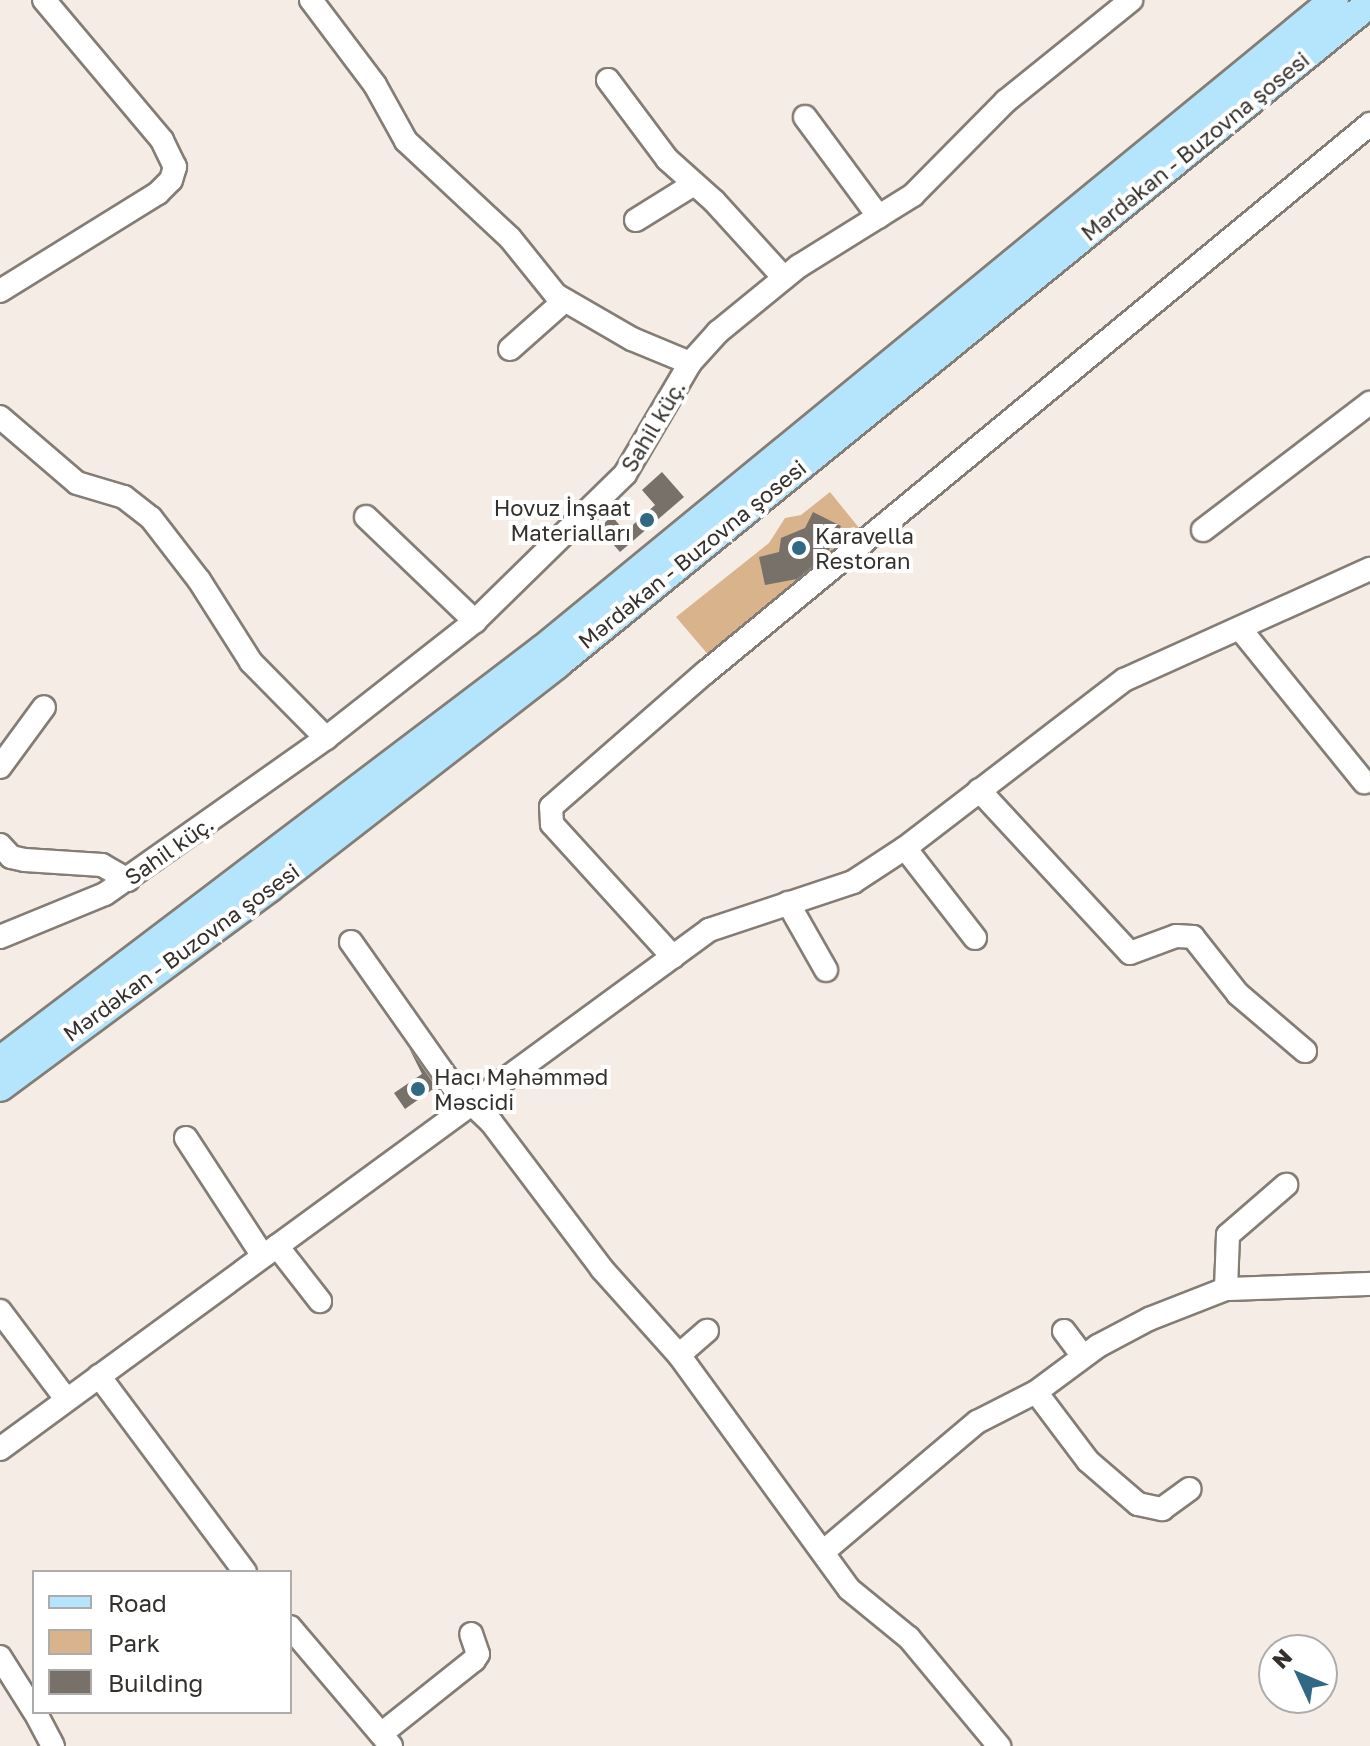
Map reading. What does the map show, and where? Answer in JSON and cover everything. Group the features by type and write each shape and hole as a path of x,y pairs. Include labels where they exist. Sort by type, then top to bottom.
{"main road":[{"name":"Mərdəkan - Buzovna şosesi","path":"0,1061 543,649 1334,0"},
{"name":"Mərdəkan - Buzovna şosesi","path":"0,1087 270,887 557,664 1370,3"}],"street":[{"path":"0,291 158,193 171,180 175,167 162,140 44,0"},
{"path":"311,0 375,85 406,141 510,238 564,301 690,363"},
{"name":"Sahil küç.","path":"0,937 88,904 128,880 326,738 475,621 625,474 690,363 718,332 784,278 913,195 1006,101 1131,0"},
{"path":"608,80 667,159 784,278"},
{"path":"805,117 879,217"},
{"path":"673,957 552,824 551,807 719,662 1370,124"},
{"path":"636,220 694,184"},
{"path":"510,349 564,301"},
{"path":"1203,530 1370,403"},
{"path":"0,417 77,483 124,497 151,518 199,580 251,662 326,738"},
{"path":"366,517 475,621"},
{"path":"0,1449 724,922 838,889 905,848 1124,680 1368,575"},
{"path":"1241,630 1364,782"},
{"path":"0,767 44,707"},
{"path":"979,790 1122,946 1139,954 1176,936 1193,937 1238,994 1305,1051"},
{"path":"0,845 11,857 102,865 128,880"},
{"path":"905,848 975,938"},
{"path":"788,903 826,970"},
{"path":"351,942 471,1104 491,1122 616,1287 679,1355 855,1597 900,1629 999,1746"},
{"path":"186,1138 270,1251 320,1301"},
{"path":"1226,1289 1228,1235 1286,1185"},
{"path":"823,1552 977,1422 1036,1392 1083,1356 1170,1308 1226,1289 1370,1284"},
{"path":"0,1311 66,1399"},
{"path":"679,1355 707,1331"},
{"path":"1064,1331 1083,1356"},
{"path":"99,1376 244,1570"},
{"path":"1036,1392 1088,1461 1138,1504 1162,1509 1190,1489"},
{"path":"292,1629 386,1740 474,1660 478,1654 471,1634"},
{"path":"0,1657 32,1708"},
{"path":"36,1714 53,1746"}],"green space":[{"path":"830,492 864,534 711,658 676,617 769,543 785,518 801,515"}],"building":[{"path":"662,472 684,497 620,552 599,528 612,516 625,532 655,505 642,490"},
{"path":"813,512 841,526 827,554 797,579 765,585 759,557 779,552 781,538 805,528"},
{"path":"409,1048 436,1087 405,1109 394,1093 422,1074"}],"place":[{"name":"Hovuz İnşaat Materialları","path":"647,520"},
{"name":"Karavella Restoran","path":"799,548"},
{"name":"Hacı Məhəmməd Məscidi","path":"418,1089"}]}
